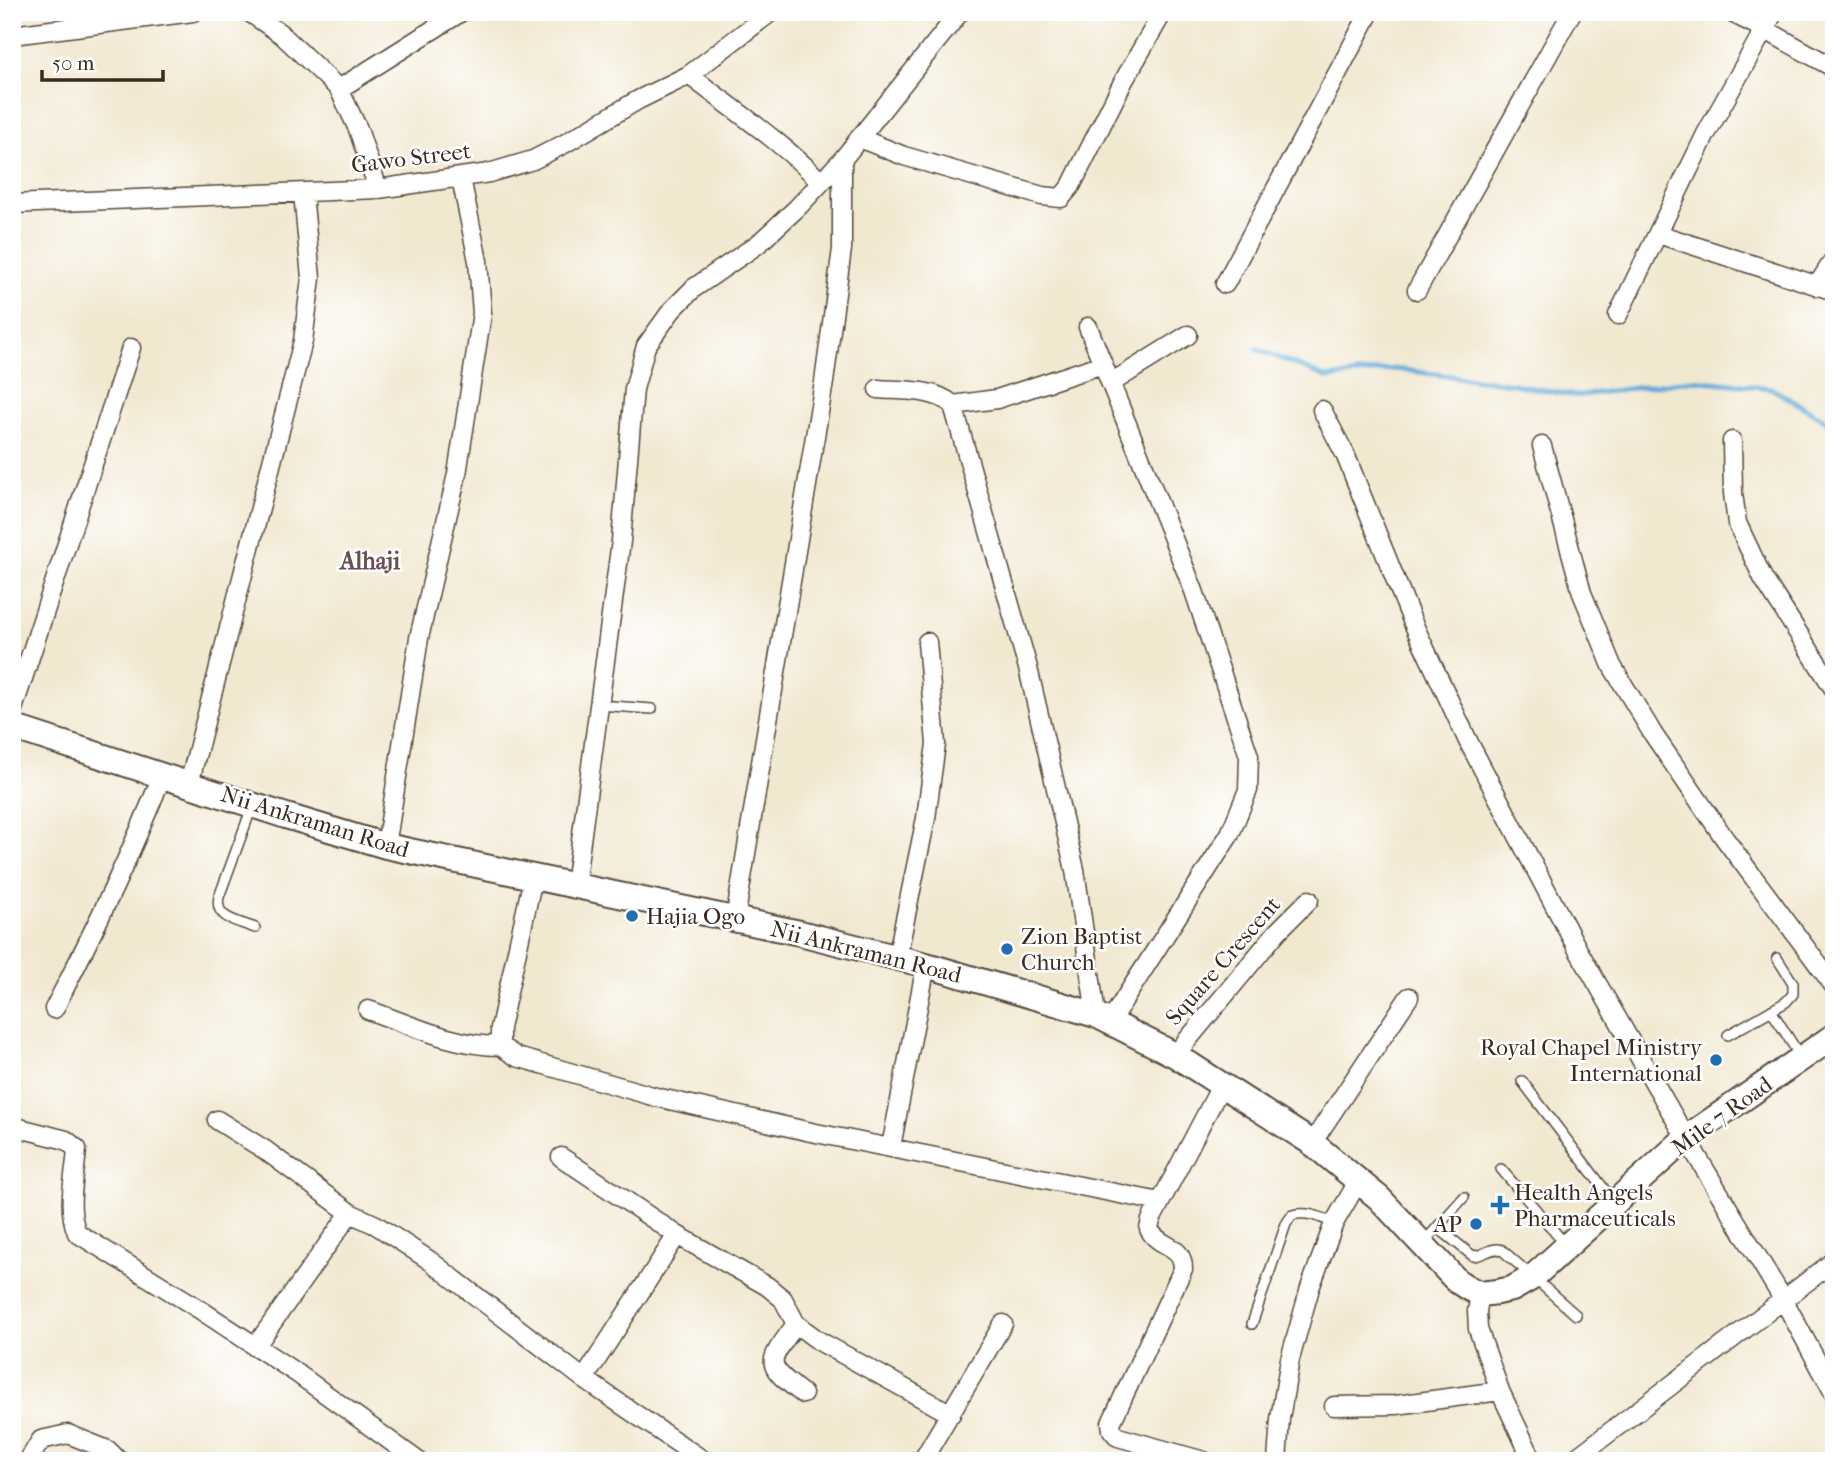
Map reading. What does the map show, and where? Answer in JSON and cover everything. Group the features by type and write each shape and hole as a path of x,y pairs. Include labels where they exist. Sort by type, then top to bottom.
{"street":[{"path":"12,35 193,12"},
{"path":"249,12 281,34 339,89 358,129 378,189"},
{"path":"339,89 461,12"},
{"name":"Gawo Street","path":"12,204 378,189 461,178 533,160 638,100 689,75 771,12"},
{"path":"575,886 621,541 634,389 646,346 672,310 694,288 758,244 842,160 960,12"},
{"path":"859,138 904,156 1042,196 1061,198 1092,148 1123,82 1163,12"},
{"path":"1225,284 1370,12"},
{"path":"1417,290 1572,12"},
{"path":"1730,12 1834,68"},
{"path":"1618,315 1706,134 1774,12"},
{"path":"689,75 794,154 821,182"},
{"path":"735,920 824,382 842,249 842,160"},
{"path":"386,846 419,638 457,474 482,313 478,261 461,178"},
{"path":"188,784 303,341 311,278 303,193"},
{"path":"1657,234 1825,289 1834,259"},
{"path":"1088,327 1195,590 1249,756 1248,790 1230,834 1102,1019"},
{"path":"1111,383 1188,335"},
{"path":"12,712 131,348"},
{"path":"953,405 998,399 1103,364"},
{"path":"878,389 930,394 946,399 953,405 1031,681 1075,870 1102,1019"},
{"path":"1322,410 1345,454 1413,623 1468,741 1578,950 1783,1299 1834,1393"},
{"path":"1732,441 1732,493 1737,523 1763,578 1834,689"},
{"path":"1542,446 1582,593 1612,666 1653,734 1725,839 1834,986"},
{"path":"897,958 926,818 936,754 936,722 927,642"},
{"name":"Nii Ankraman Road","path":"12,727 386,846 735,920 926,965 1102,1019 1175,1055 1312,1143 1431,1235 1457,1280 1480,1294"},
{"path":"54,1009 105,910 162,776"},
{"path":"500,1046 500,1028 533,878"},
{"name":"Square Crescent","path":"1175,1055 1277,932 1309,900"},
{"path":"891,1147 926,965"},
{"path":"1312,1143 1409,997"},
{"path":"368,1010 456,1041 478,1046 500,1046 517,1057 656,1097 811,1132 1160,1202"},
{"name":"Mile 7 Road","path":"1480,1294 1512,1289 1533,1277 1686,1138 1834,1036"},
{"path":"1204,1461 1118,1437 1111,1423 1183,1269 1183,1260 1178,1252 1152,1237 1149,1229 1151,1220 1221,1086"},
{"path":"217,1119 294,1170 350,1213 376,1225 429,1260 584,1379 704,1461"},
{"path":"12,1126 66,1140 77,1149 71,1204 71,1219 77,1233 298,1374 418,1461"},
{"path":"561,1157 677,1235 777,1293 796,1324 819,1340 951,1414"},
{"path":"1277,1461 1280,1419 1290,1359 1310,1288 1334,1223 1359,1180"},
{"path":"255,1347 350,1213"},
{"path":"584,1379 677,1235"},
{"path":"1572,1461 1834,1261"},
{"path":"1480,1294 1478,1329 1500,1391 1533,1461"},
{"path":"796,1324 775,1353 773,1366 777,1374 803,1394"},
{"path":"922,1461 1003,1324"},
{"path":"1334,1406 1396,1405 1500,1391"},
{"path":"28,1461 41,1440 68,1434 108,1450 119,1461"}],"lane":[{"path":"599,705 652,709"},
{"path":"252,805 218,907 222,915 255,928"},
{"path":"1728,1035 1786,1002 1793,994 1793,983 1777,958"},
{"path":"1771,1010 1801,1058"},
{"path":"1522,1081 1615,1203"},
{"path":"1501,1170 1567,1246"},
{"path":"1464,1197 1431,1235 1468,1254 1479,1256 1497,1248 1576,1315"},
{"path":"1252,1324 1286,1224 1292,1215 1313,1214 1334,1223"},
{"path":"1830,1461 1834,1457"}],"waterway":[{"path":"1257,349 1328,378 1394,369 1513,384 1575,396 1693,380 1771,388 1834,425"}],"place":[{"name":"Hajia Ogo","path":"632,916"},
{"name":"Zion Baptist Church","path":"1007,949"},
{"name":"Royal Chapel Ministry International","path":"1716,1060"},
{"name":"Health Angels Pharmaceuticals","path":"1500,1205"},
{"name":"AP","path":"1476,1224"}],"district":[{"name":"Alhaji","path":"370,561"}]}
